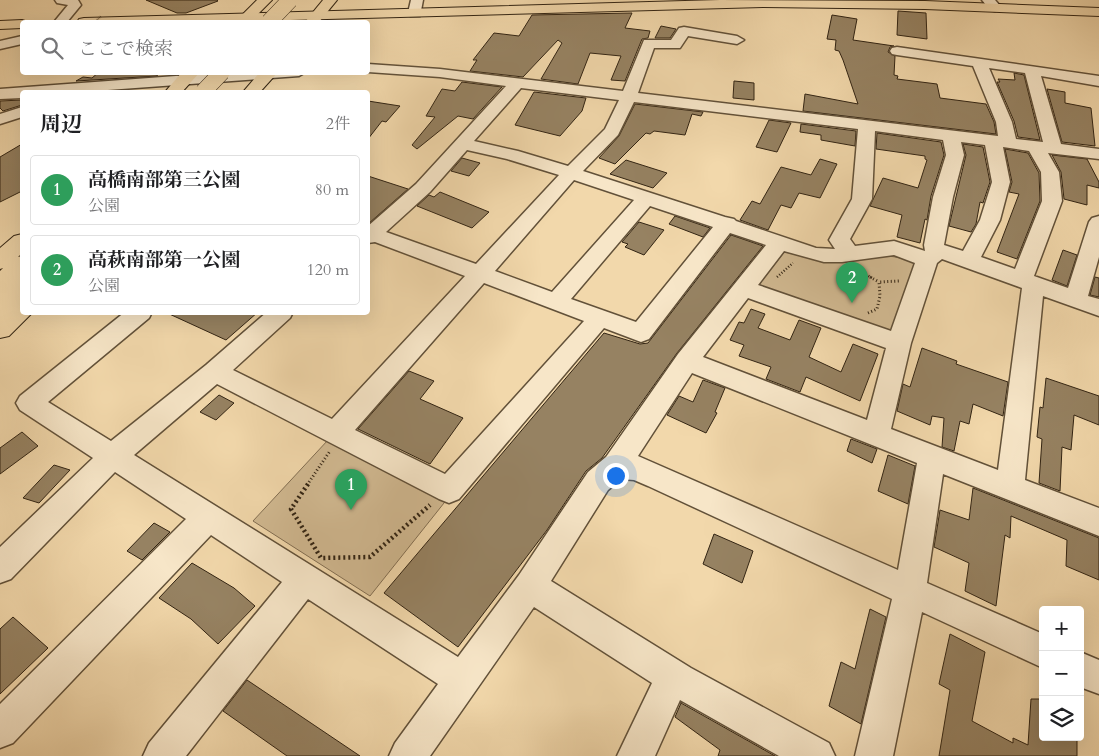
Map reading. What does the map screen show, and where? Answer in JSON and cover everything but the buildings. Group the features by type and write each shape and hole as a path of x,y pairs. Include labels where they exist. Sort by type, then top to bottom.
{"main road":[{"path":"244,20 265,0"},
{"path":"271,20 290,0"},
{"path":"286,20 305,0"},
{"path":"315,19 330,0"},
{"path":"244,20 315,19 416,7 762,2 992,3 1099,12"},
{"path":"0,25 20,24"},
{"path":"205,90 219,75"},
{"path":"223,90 236,75"},
{"path":"253,90 268,75"},
{"path":"0,261 20,242"},
{"path":"0,284 20,266"},
{"path":"0,306 20,288"},
{"path":"0,329 20,312"}],"street":[{"path":"61,0 75,4 62,20"},
{"path":"338,435 571,173 612,131 629,96 649,43 675,45 684,31 737,40"},
{"path":"0,45 20,40"},
{"path":"897,51 1099,81"},
{"path":"969,260 990,220 1000,182 1001,141 1004,122 979,63"},
{"path":"370,68 440,73 518,82 1093,153 1099,171"},
{"path":"1010,488 1028,282 1052,200 1050,172 1044,147 1032,70"},
{"path":"76,90 258,75"},
{"path":"370,233 423,188 465,144 518,82"},
{"path":"0,94 20,93"},
{"path":"0,119 20,113"},
{"path":"850,254 839,240 862,199 867,124"},
{"path":"876,436 899,343 934,245 943,197 955,155 951,135"},
{"path":"465,144 512,155 571,173 645,199 726,223 825,256 890,248 931,256 946,252 1099,308"},
{"path":"556,302 645,199"},
{"path":"1076,299 1099,222"},
{"path":"370,234 641,333 726,223"},
{"path":"408,756 530,586 598,481 616,466 687,361 780,242"},
{"path":"743,288 899,343"},
{"path":"137,315 30,403 462,679"},
{"path":"0,568 112,457 215,372 279,315"},
{"path":"215,372 449,490 600,318"},
{"path":"687,361 1099,522"},
{"path":"874,756 910,591 932,458"},
{"path":"616,466 636,468 658,477 1041,651"},
{"path":"0,730 208,517"},
{"path":"162,756 304,579"},
{"path":"530,586 674,677 816,756"},
{"path":"1084,670 1099,677"},
{"path":"636,756 674,677"}],"path":[{"path":"97,20 101,16"},
{"path":"768,274 781,280"},
{"path":"862,315 877,309 880,296 879,282 904,281"},
{"path":"338,435 291,509 321,558 370,557 435,500"}],"shaded area":[{"path":"786,250 889,256 920,261 892,334 756,288"},
{"path":"328,440 448,498 370,596 253,521"}],"place":[{"name":"高萩南部第一公園","path":"852,303"},
{"name":"高橋南部第三公園","path":"351,510"}]}
